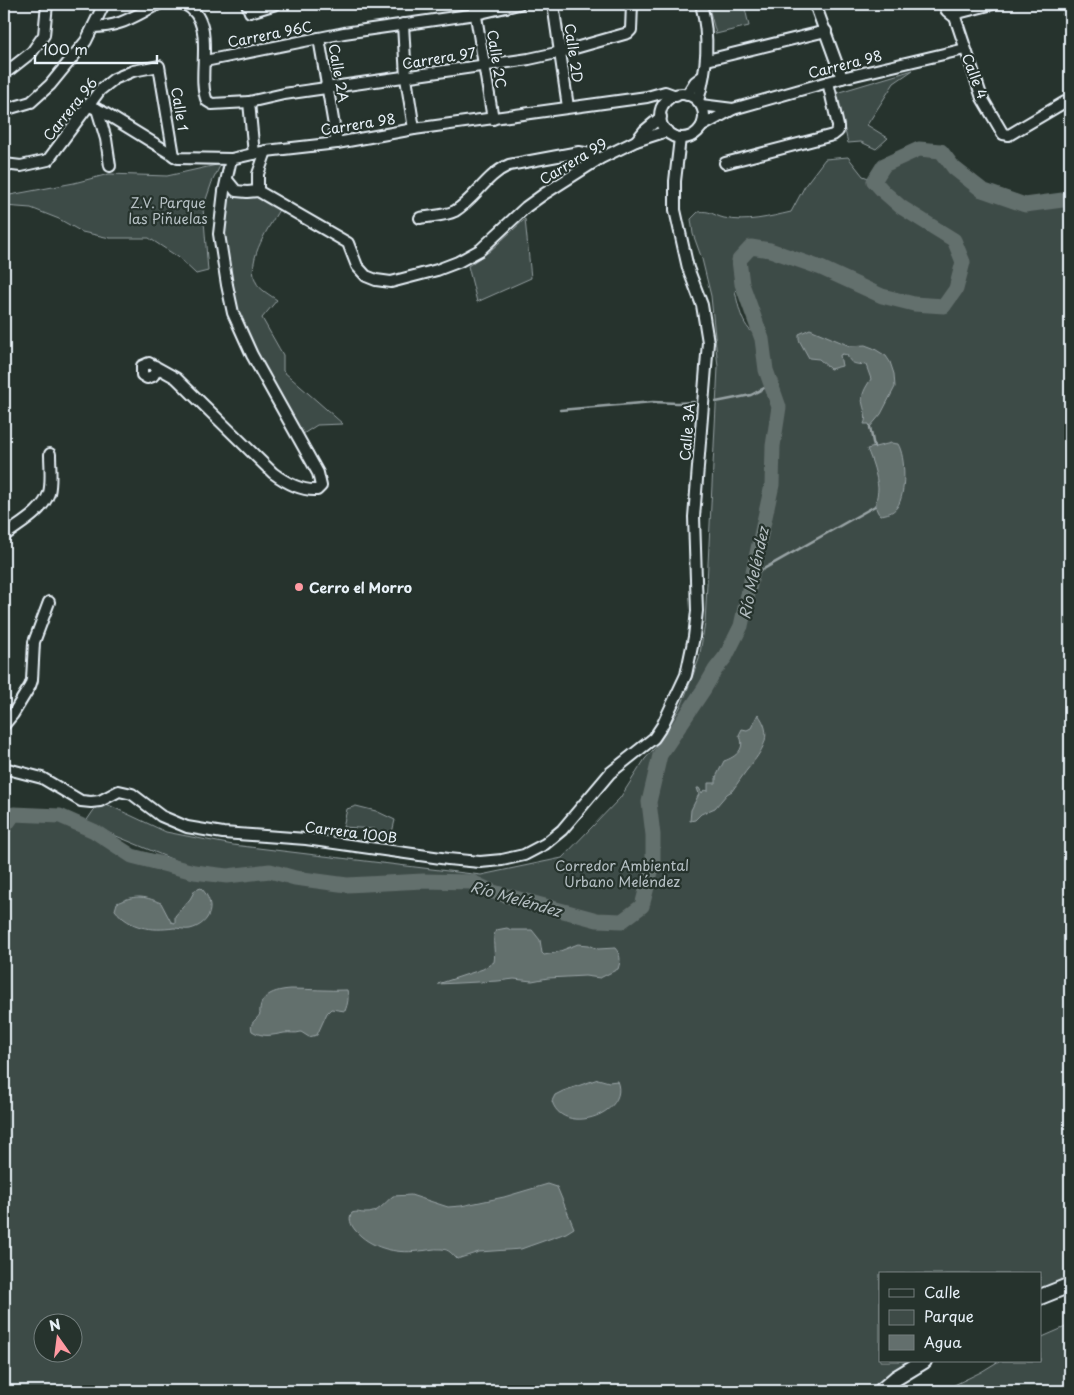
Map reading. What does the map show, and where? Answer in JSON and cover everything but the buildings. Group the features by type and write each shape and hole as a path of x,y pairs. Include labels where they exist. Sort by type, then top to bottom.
{"street":[{"path":"4,74 32,52 44,35 47,4"},
{"path":"4,110 31,102 50,85 86,41 104,4"},
{"path":"93,26 108,27 125,22 159,4"},
{"path":"184,4 197,14 201,25 205,61"},
{"path":"249,8 276,4"},
{"name":"Carrera 96C","path":"205,61 475,9 518,4"},
{"name":"Calle 2D","path":"553,4 568,107"},
{"name":"Carrera 97","path":"205,61 204,94 207,101 212,104 249,102 284,94 406,78 561,52 631,30 632,4"},
{"path":"701,4 705,19 707,60 699,103 704,116 702,126 693,135 680,138 673,136 662,125 662,112 670,99 682,95 703,76"},
{"path":"815,4 842,78"},
{"path":"952,7 993,4"},
{"name":"Calle 4","path":"952,7 982,98 1003,134 1009,135 1070,99"},
{"name":"Calle 2C","path":"475,9 493,119"},
{"path":"403,24 406,78 414,129"},
{"path":"707,60 826,31"},
{"name":"Calle 2A","path":"319,38 338,143"},
{"name":"Carrera 98","path":"702,126 733,109 842,78 965,50"},
{"name":"Carrera 96","path":"4,164 21,166 48,160 92,107 100,90 114,79 133,71 159,66"},
{"name":"Calle 1","path":"159,66 174,156"},
{"path":"724,163 833,135 838,131 838,126 828,82"},
{"name":"Carrera 98","path":"92,107 178,158 231,159 266,152 338,143 414,129 648,97 665,92 682,95"},
{"path":"682,95 699,103"},
{"path":"648,97 662,112"},
{"path":"249,102 254,154"},
{"name":"Carrera 98","path":"699,103 733,109"},
{"path":"92,107 106,139 110,166"},
{"name":"Carrera 99","path":"636,141 662,112"},
{"name":"Carrera 99","path":"258,191 348,243 357,266 366,276 390,282 437,270 458,262 480,250 526,207 599,159 636,141 667,131"},
{"name":"Calle 3A","path":"662,726 686,675 696,620 694,517 708,342 702,305 688,268 676,210 675,181 680,138"},
{"path":"223,196 236,191 258,191 258,174 266,152"},
{"path":"420,218 454,211 470,199 499,170 509,166 580,152 591,154 599,159"},
{"path":"155,366 176,378 273,474 286,482 310,491 317,490 321,486 318,473 252,355 233,313 219,234 223,196 231,159"},
{"path":"227,180 236,191"},
{"path":"4,536 41,507 46,498 50,483 50,454"},
{"path":"4,725 30,686 34,642 49,602"},
{"name":"Carrera 100B","path":"4,768 42,778 82,801 100,800 119,791 132,794 161,816 187,827 223,833 306,839 480,862 502,860 524,854 545,844 562,830 610,773 654,738 662,726"},
{"path":"1042,1297 1070,1285"},
{"path":"881,1391 896,1378 922,1362"}],"green space":[{"path":"708,4 744,4 749,26 716,34"},
{"path":"913,70 894,83 867,125 888,138 876,149 861,142 848,143 836,93"},
{"name":"Corredor Ambiental Urbano Meléndez","path":"919,149 941,151 954,168 982,190 1025,205 1060,201 1065,192 1070,189 1070,1285 1042,1296 1042,1272 879,1272 879,1362 923,1362 881,1391 4,1391 4,828 14,814 60,816 94,831 132,856 149,859 166,866 205,873 85,823 100,801 166,832 233,845 481,875 562,858 620,798 645,759 660,742 682,704 699,659 705,623 718,367 711,296 702,259 693,234 691,219 698,212 709,212 724,218 741,220 758,219 791,212 806,184 825,159 848,157 863,176 874,180 884,165","holes":["742,285 760,337 749,329 742,318 735,291"]},
{"name":"Z.V. Parque las Piñuelas","path":"221,164 212,182 203,208 208,271 196,274 178,257 149,238 110,238 82,232 59,219 31,208 4,206 4,198 10,195 74,183 109,174 167,176"},
{"path":"227,181 236,191 258,192 281,206 261,242 254,263 257,285 277,300 262,318 283,355 283,371 343,424 317,425 300,436 237,315 220,234"},
{"path":"525,219 531,278 477,302 468,266 490,251"},
{"path":"356,806 376,811 395,820 391,837 377,834 374,829 343,827 347,809"},
{"path":"1070,1325 1070,1391 942,1391 997,1362 1042,1362 1042,1337"}],"water":[{"path":"810,329 850,346 865,345 873,348 886,356 890,362 894,374 895,387 881,414 870,427 869,424 864,424 865,415 862,401 864,391 871,379 866,365 852,362 847,355 843,354 840,355 842,366 830,369 819,359 809,358 799,340 799,334"},
{"path":"891,443 898,444 901,450 904,466 902,494 895,509 890,513 880,515 876,509 877,478 867,449"},
{"path":"758,714 763,721 766,734 760,753 732,791 715,808 690,821 691,810 699,794 697,788 702,793 704,790 708,791 708,783 716,783 716,777 724,761 733,757 741,748 742,744 739,735 742,729 747,730 751,728"},
{"path":"201,888 209,900 209,913 203,923 190,929 150,929 134,925 115,910 117,903 134,897 149,898 161,903 171,922 175,923 175,916 190,899 195,890"},
{"path":"507,928 511,930 532,930 540,940 544,955 578,944 589,945 598,949 615,948 620,958 618,969 600,978 585,976 532,981 514,979 438,984 483,969 494,962 496,930"},
{"path":"291,989 347,990 348,1000 345,1011 331,1009 327,1013 317,1035 309,1037 301,1032 260,1035 252,1031 252,1024 260,1014 260,1008 265,998 274,992"},
{"path":"598,1079 609,1082 617,1081 619,1093 614,1103 605,1111 594,1117 581,1119 568,1118 558,1112 552,1101 555,1095"},
{"path":"548,1184 557,1187 574,1228 566,1233 521,1249 479,1252 457,1259 444,1249 401,1252 384,1248 368,1241 355,1230 350,1222 352,1213 374,1212 393,1196 411,1195 448,1207 461,1206 504,1197"}],"waterway":[{"name":"Río Meléndez","path":"4,828 14,814 60,816 94,831 132,856 194,872 227,876 270,871 295,878 347,885 423,881 472,882 493,892 597,920 622,921 642,906 653,864 653,835 649,802 660,755 726,656 741,626 772,485 773,446 779,407 766,370 762,339 742,284 739,260 751,247 770,250 821,268 882,296 914,304 944,306 956,289 963,262 954,240 901,207 884,192 874,181 884,165 919,149 941,151 954,168 982,190 1025,205 1070,199"},
{"path":"716,402 751,395 770,385"},
{"path":"560,410 653,402 694,402"},
{"path":"870,427 874,447"},
{"path":"753,575 875,506"}],"place":[{"name":"Cerro el Morro","path":"299,587"}]}
